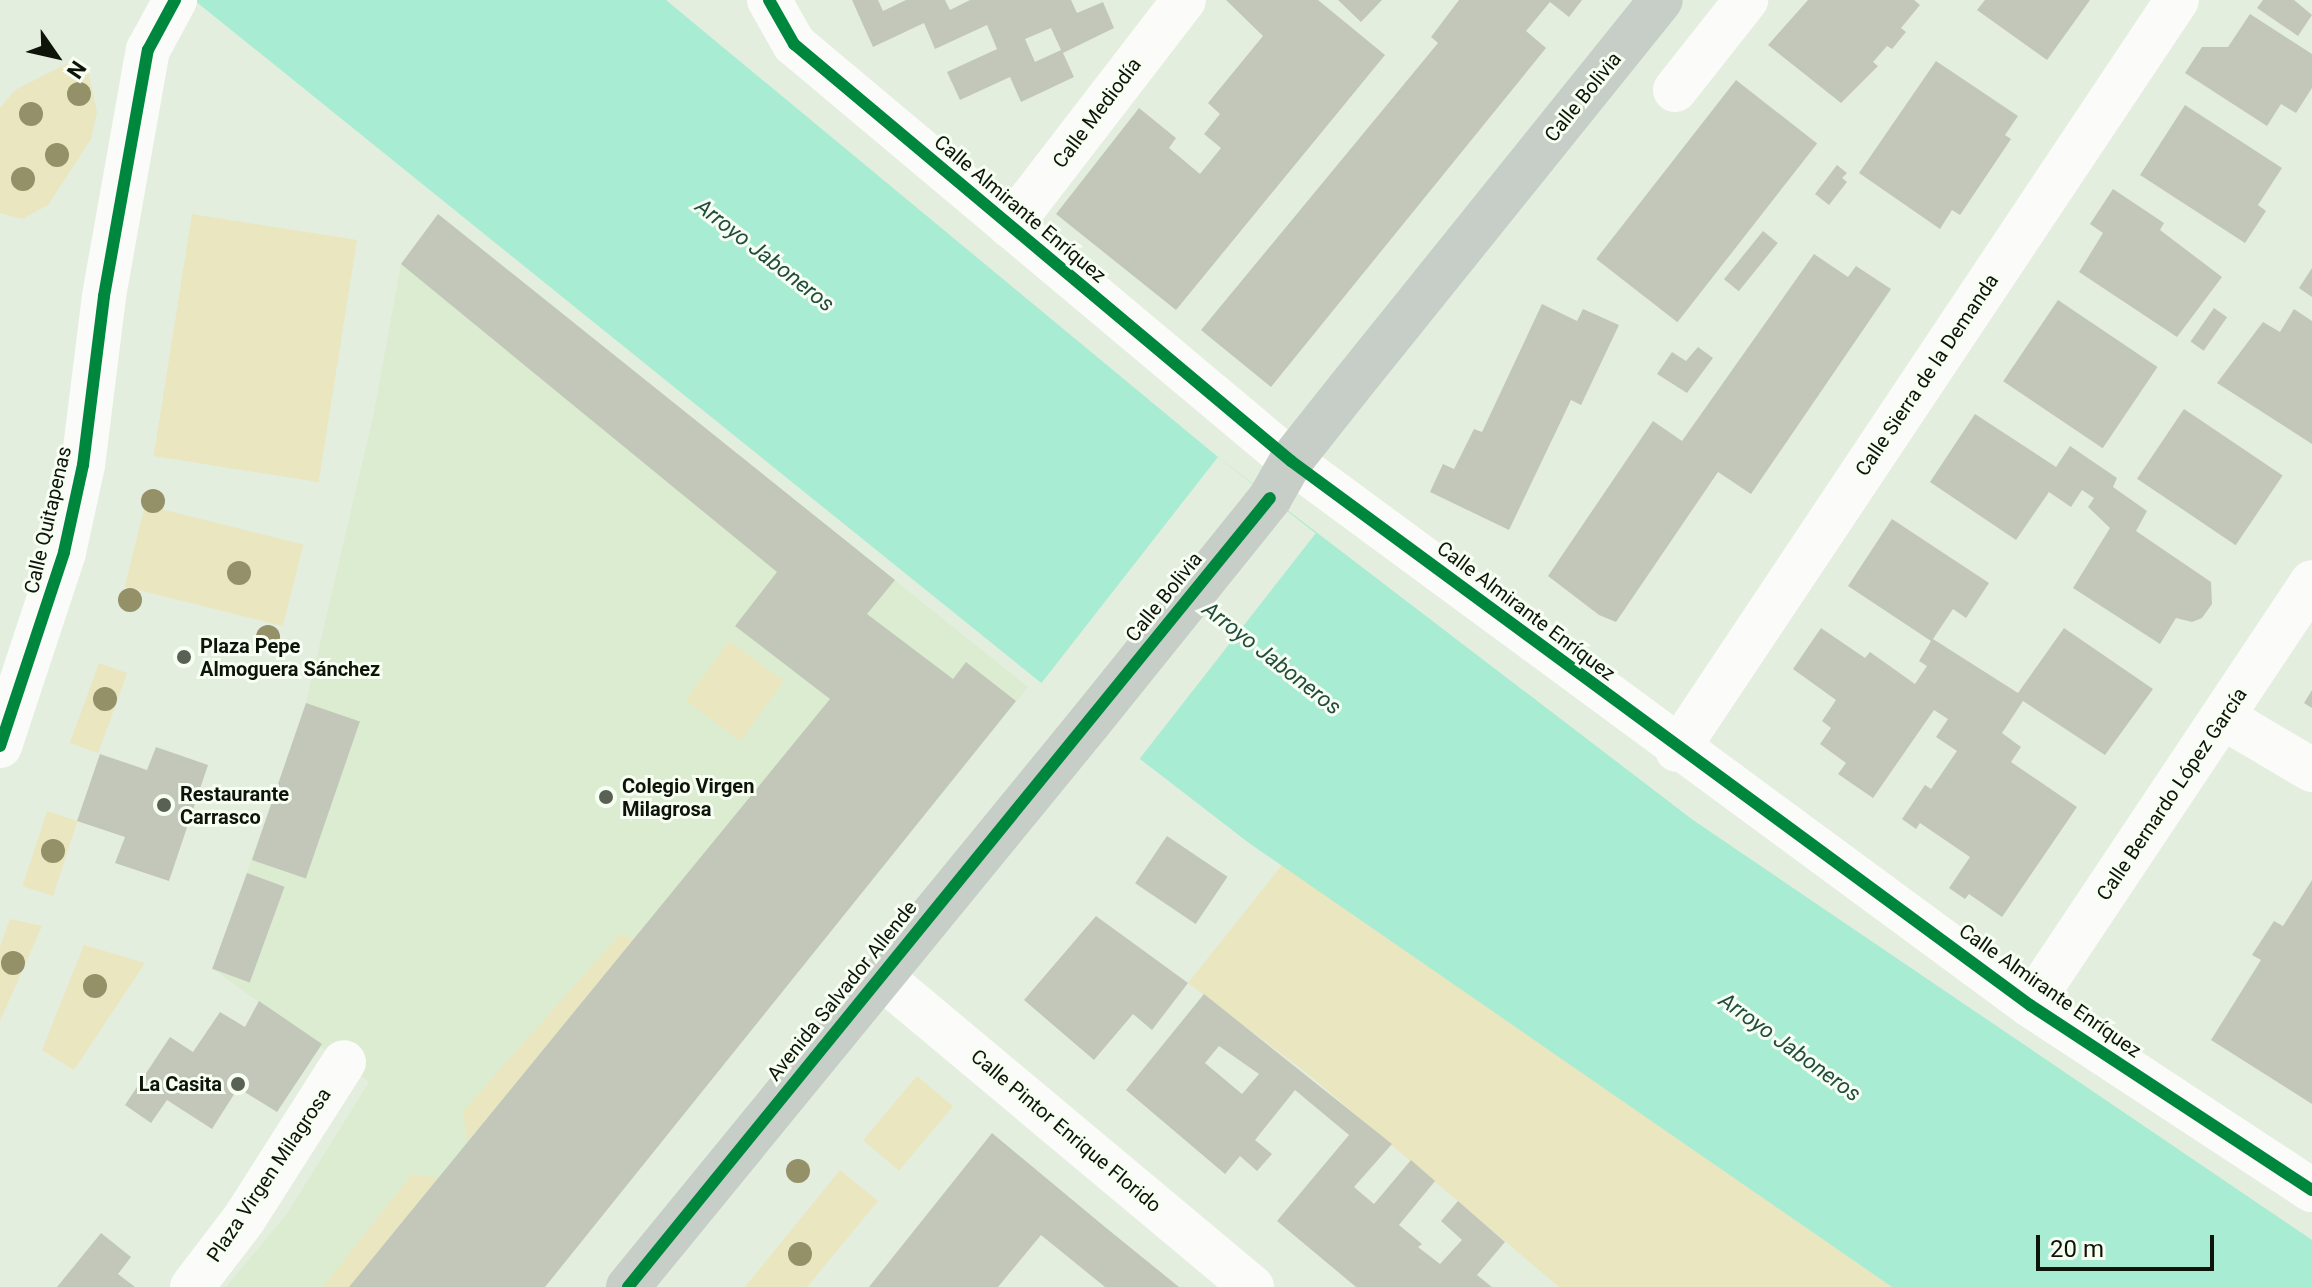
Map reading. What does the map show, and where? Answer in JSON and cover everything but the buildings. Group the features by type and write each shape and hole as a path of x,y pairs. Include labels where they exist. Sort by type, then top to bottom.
{"main road":[{"name":"Calle Bolivia","path":"1090,722 1661,0"},
{"name":"Avenida Salvador Allende","path":"628,1287 1090,722"}],"street":[{"name":"Calle Quitapenas","path":"0,746 64,552 83,465 104,296 148,50 175,0"},
{"name":"Calle Almirante Enríquez","path":"769,0 794,44 1010,226 1280,480 1677,750 2030,1005 2312,1190"},
{"name":"Calle Mediodía","path":"1010,226 1184,0"},
{"path":"1675,90 1746,0"},
{"name":"Calle Sierra de la Demanda","path":"1677,750 2177,0"},
{"name":"Calle Bernardo López García","path":"2030,1005 2312,582"},
{"path":"2224,718 2312,770"},
{"name":"Calle Pintor Enrique Florido","path":"880,976 1252,1287"},
{"name":"Plaza Virgen Milagrosa","path":"192,1287 244,1219 344,1062"}],"shaded area":[{"path":"74,60 89,75 97,112 91,139 48,205 22,219 0,213 0,108 15,90"},
{"path":"192,214 357,240 319,482 154,456"},
{"name":"Colegio Virgen Milagrosa","path":"438,214 1028,687 545,1287 226,1287 286,1215 369,1082 213,969 306,703 373,417 401,264"},
{"path":"145,505 303,544 283,626 125,587"},
{"path":"729,641 784,681 741,741 686,701"},
{"path":"99,663 127,673 98,753 70,743"},
{"path":"47,811 77,821 53,896 23,886"},
{"path":"1282,865 1892,1287 1559,1287 1308,1074 1188,983"},
{"path":"10,919 42,926 0,1021 0,947"},
{"path":"620,934 634,939 467,1142 463,1111"},
{"path":"84,945 145,963 74,1070 42,1050"},
{"path":"917,1076 953,1106 899,1171 863,1140"},
{"path":"840,1170 878,1201 807,1287 745,1287"},
{"path":"412,1174 438,1178 349,1287 323,1287"}],"water":[{"name":"Arroyo Jaboneros","path":"194,0 666,0 1218,457 1693,820 2312,1240 2312,1287 1892,1287 1249,843 1040,682"}],"pier":[{"path":"1218,457 1316,533 1139,760 1041,683"}],"cycle path":[{"path":"0,746 64,552 83,465 104,296 148,50 175,0"},
{"path":"769,0 794,44 1291,461 2030,1005 2312,1190"},
{"path":"628,1287 1270,498"}],"place":[{"name":"Plaza Pepe Almoguera Sánchez","path":"184,657"},
{"name":"Colegio Virgen Milagrosa","path":"606,797"},
{"name":"Restaurante Carrasco","path":"164,805"},
{"name":"La Casita","path":"238,1084"}]}
